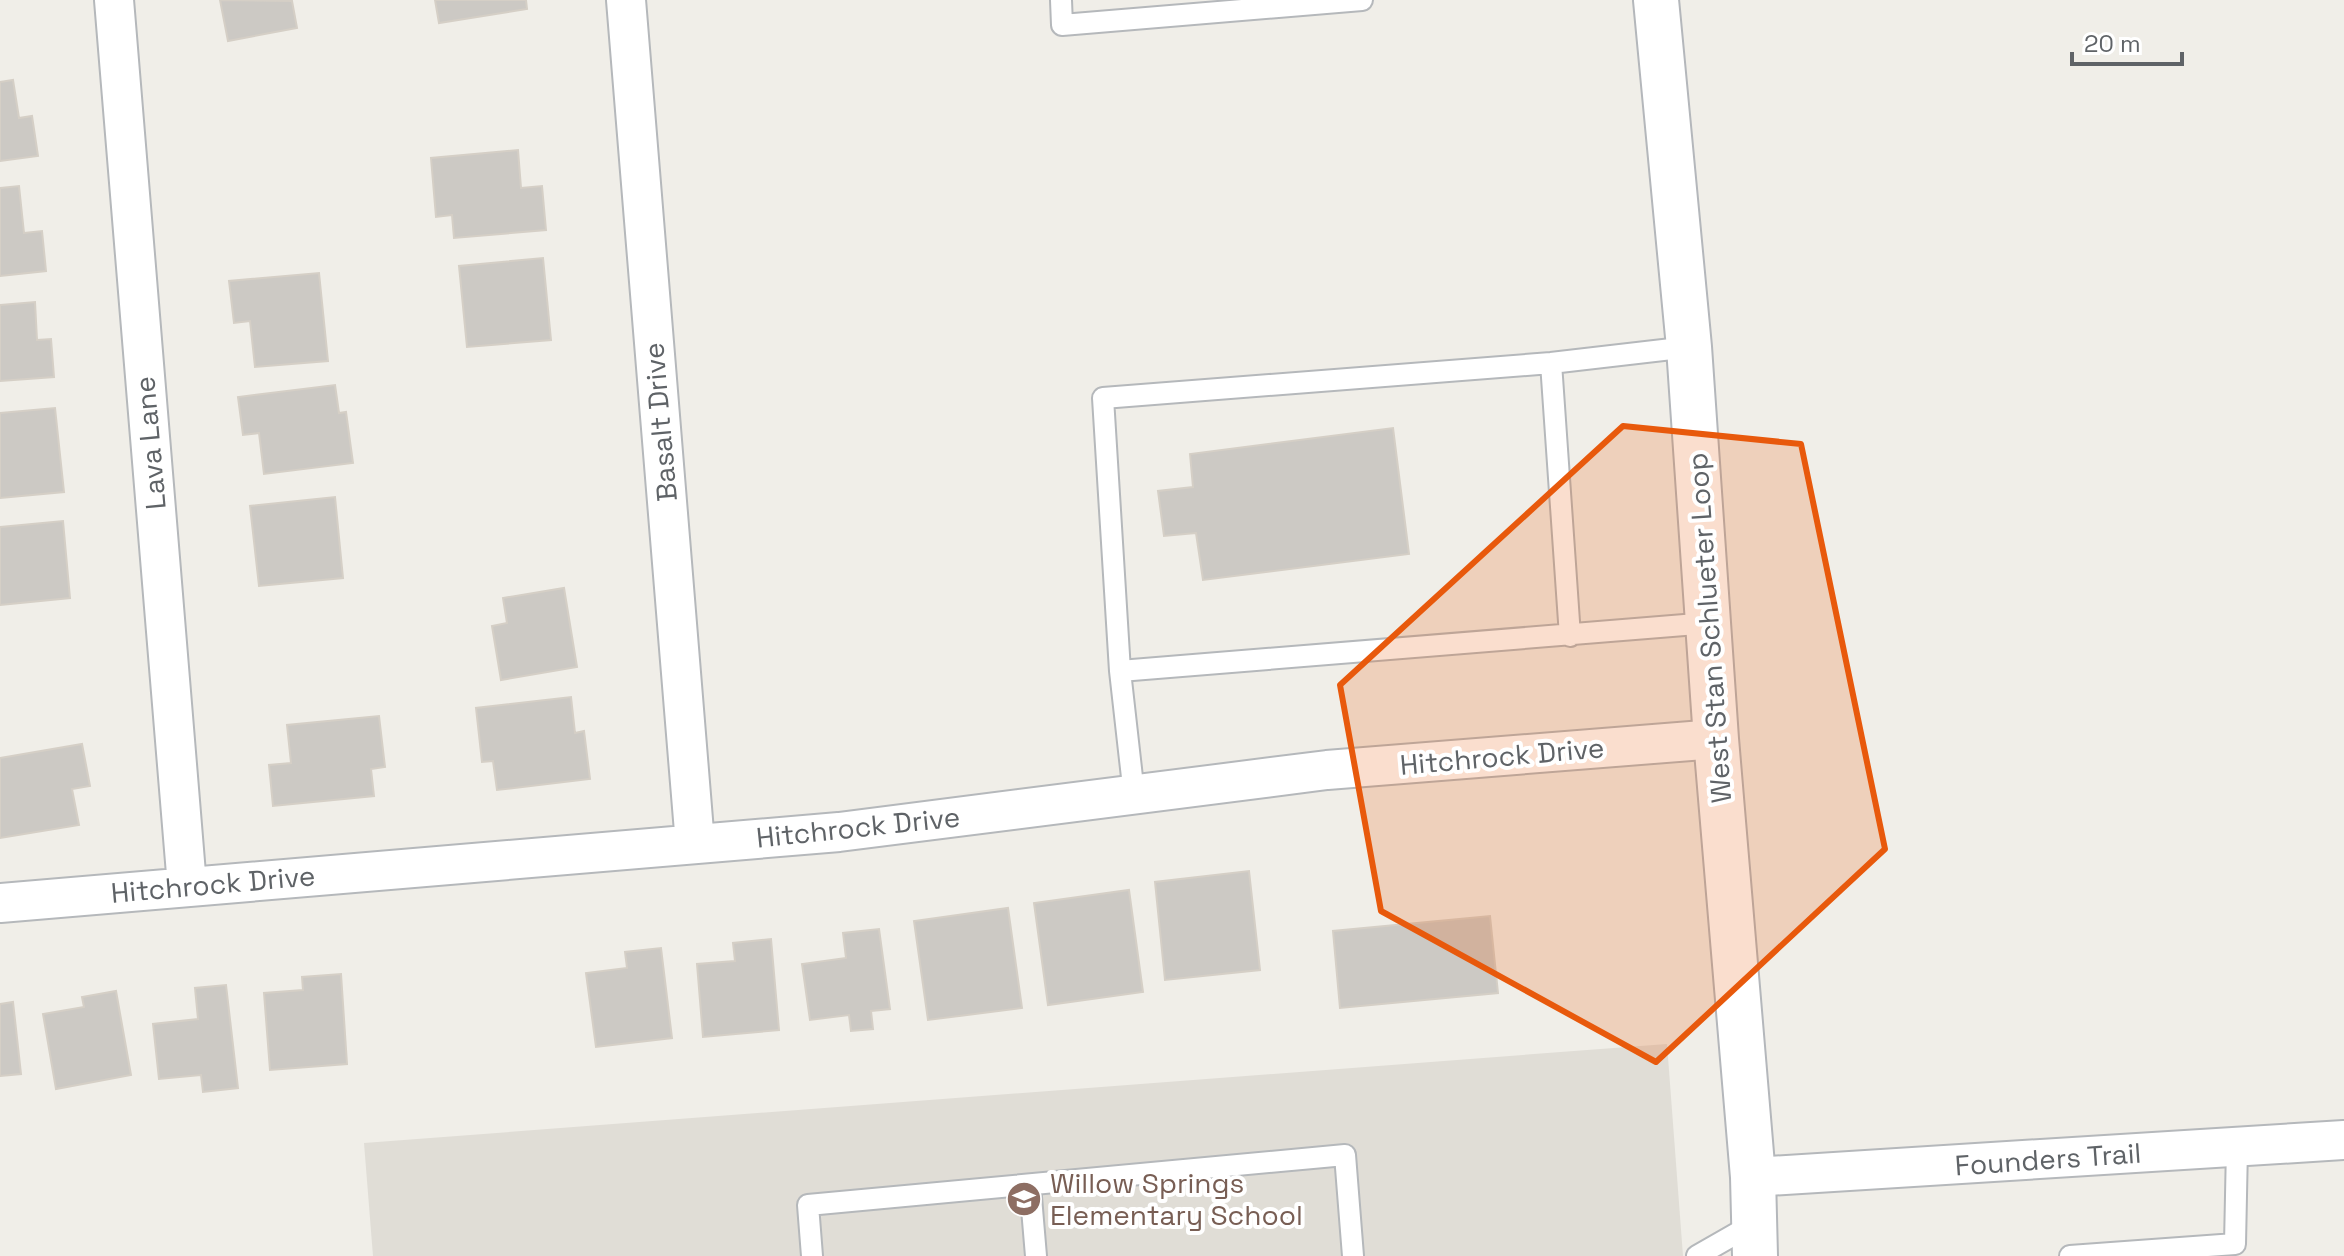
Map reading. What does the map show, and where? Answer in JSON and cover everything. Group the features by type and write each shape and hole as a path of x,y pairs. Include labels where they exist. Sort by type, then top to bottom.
{"main road":[{"name":"West Stan Schlueter Loop","path":"1656,0 1689,347 1716,739 1753,1177 1754,1240"}],"street":[{"name":"Lava Lane","path":"114,0 187,886"},
{"name":"Basalt Drive","path":"626,0 695,844"},
{"name":"Hitchrock Drive","path":"0,903 839,832 1327,770 1716,739"},
{"name":"Founders Trail","path":"1753,1177 2344,1140"}],"lane":[{"path":"1061,0 1062,25 1362,0"},
{"path":"1134,795 1120,671 1103,398 1551,363 1689,347"},
{"path":"1551,363 1570,636"},
{"path":"1120,671 1709,623"},
{"path":"2070,1256 2235,1244 2237,1147"},
{"path":"812,1256 808,1205 1345,1155 1353,1256"},
{"path":"1030,1185 1036,1256"},
{"path":"1697,1256 1754,1240"}],"highlighted area":[{"path":"1623,426 1801,444 1885,849 1656,1062 1381,911 1340,685"}],"shaded area":[{"name":"Willow Springs Elementary School","path":"1667,1044 1683,1256 373,1256 364,1143"}],"building":[{"path":"220,0 292,1 297,28 228,41"},
{"path":"435,0 526,0 527,9 439,23"},
{"path":"13,80 19,118 32,116 38,156 0,161 0,82"},
{"path":"518,150 521,188 542,186 546,230 454,238 452,215 436,217 431,158"},
{"path":"19,186 24,233 42,231 46,271 0,276 0,188"},
{"path":"543,258 551,340 467,347 459,266"},
{"path":"319,273 328,361 255,367 250,321 234,323 229,281"},
{"path":"35,302 37,340 51,339 54,377 0,381 0,305"},
{"path":"335,385 339,413 346,412 353,463 264,474 259,433 243,435 238,397"},
{"path":"55,408 64,492 0,498 0,413"},
{"path":"1393,428 1409,554 1203,580 1196,533 1164,536 1158,491 1193,487 1190,454"},
{"path":"335,497 343,578 259,586 250,506"},
{"path":"63,521 70,598 0,605 0,527"},
{"path":"564,588 577,667 501,680 492,626 507,623 503,598"},
{"path":"571,697 575,733 584,731 590,779 497,790 493,761 482,762 476,708"},
{"path":"379,716 385,767 371,769 374,796 273,806 269,765 291,763 287,725"},
{"path":"82,744 90,786 72,789 79,825 0,838 0,758"},
{"path":"1249,871 1260,970 1165,980 1155,882"},
{"path":"1129,890 1143,992 1048,1005 1034,903"},
{"path":"1008,908 1022,1008 928,1020 914,921"},
{"path":"1490,916 1498,993 1340,1008 1333,931"},
{"path":"879,929 890,1009 871,1011 873,1029 851,1031 849,1015 810,1020 802,964 846,958 843,933"},
{"path":"771,939 779,1030 703,1037 697,964 735,961 733,943"},
{"path":"661,948 672,1038 596,1047 586,973 627,968 625,952"},
{"path":"341,974 347,1064 270,1070 264,993 303,990 302,977"},
{"path":"226,985 238,1088 203,1092 201,1075 159,1079 153,1024 198,1019 195,988"},
{"path":"116,991 131,1075 56,1089 43,1014 84,1007 82,997"},
{"path":"13,1002 21,1074 0,1076 0,1004"}],"place":[{"name":"Willow Springs Elementary School","path":"1024,1199"}]}
